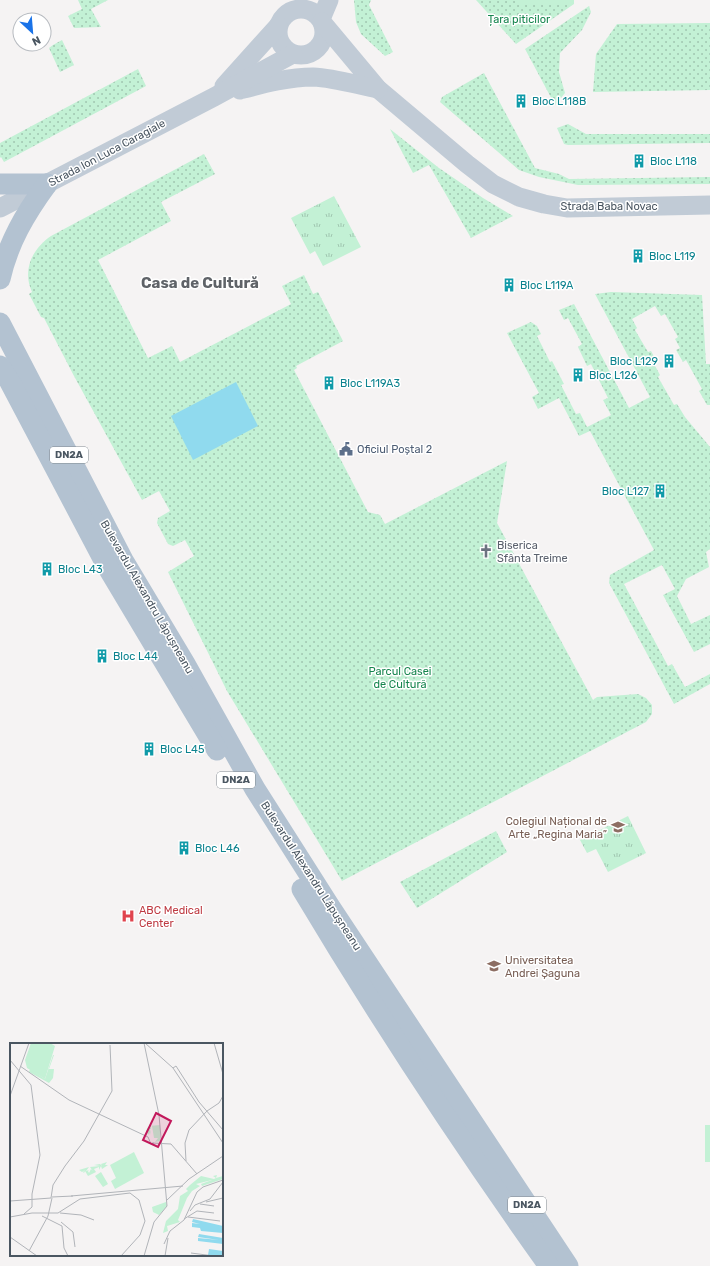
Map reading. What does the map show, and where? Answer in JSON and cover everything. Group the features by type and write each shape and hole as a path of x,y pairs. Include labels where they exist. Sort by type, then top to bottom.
{"main road":[{"path":"322,20 311,10 298,8 297,5 281,19 278,26 277,33 282,46 294,54 307,54 317,48 321,44 324,33 322,20 329,0"},
{"name":"Strada Baba Novac","path":"322,20 378,89 467,164 494,184 520,197 544,204 567,208 710,205"},
{"name":"Strada Ion Luca Caragiale","path":"214,97 278,26"},
{"name":"Strada Baba Novac","path":"294,54 378,89"},
{"name":"Strada Ion Luca Caragiale","path":"0,208 294,54"},
{"path":"214,97 297,78 314,77 332,79 378,89"},
{"path":"0,184 47,184"},
{"path":"0,279 8,251 19,226 47,184"},
{"path":"0,308 14,348"},
{"name":"Bulevardul Alexandru Lăpușneanu","path":"0,323 124,562 185,664 255,789 550,1261"},
{"name":"Bulevardul Alexandru Lăpușneanu","path":"0,366 10,382 107,566 319,918 405,1056 491,1184 550,1261"}],"green space":[{"path":"78,0 108,0 91,9 101,27 74,28 68,16 82,9"},
{"path":"354,0 371,0 369,5 393,52 385,56 361,34 356,22"},
{"name":"Țara piticilor","path":"476,0 574,0 574,4 516,44"},
{"path":"519,0 574,0 574,4 519,4"},
{"path":"589,6 591,12 582,30 560,53 559,72 565,93 555,105 525,49"},
{"path":"710,23 710,90 593,92 596,54 617,24"},
{"path":"62,40 74,65 60,72 51,52 53,45"},
{"path":"138,69 146,86 4,162 1,157 0,158 0,143"},
{"path":"484,73 535,168 559,174 569,179 710,177 710,184 578,185 539,177 519,170 440,102 442,97"},
{"path":"568,124 586,134 710,134 710,143 568,145 564,144 557,128"},
{"path":"390,129 439,168 483,198 513,216 471,238 429,165 413,173"},
{"name":"Parcul Casei de Cultură","path":"204,154 215,174 161,202 171,221 98,260 148,358 172,346 180,362 291,304 282,286 304,275 313,294 318,292 343,341 296,366 297,368 294,370 368,512 380,515 385,524 507,461 497,523 593,700 597,697 638,694 646,698 652,705 652,714 646,722 342,881 227,691 168,572 194,556 185,540 173,546 168,544 157,523 158,518 170,511 159,491 142,500 44,318 41,317 29,294 32,292 28,276 29,268 34,254 44,241"},
{"path":"334,196 361,247 323,266 315,251 310,254 291,218"},
{"path":"611,292 702,295 706,364 710,364 710,405 707,405 699,391 702,389 686,360 683,362 676,350 680,348 675,339 678,337 665,314 661,316 655,306 632,319 637,328 635,330 648,352 651,351 656,360 653,362 660,375 658,377 674,405 677,404 685,417 710,447 710,549 706,552 709,567 686,579 677,596 691,624 710,615 710,644 694,652 663,595 675,589 662,565 624,584 668,666 672,664 685,687 710,674 710,684 674,704 609,583 610,575 654,550 590,431 579,436 559,398 538,409 532,397 539,393 507,333 531,322 537,326 541,334 537,336 550,362 552,361 564,384 561,385 576,414 580,413 587,427 611,415 603,400 608,398 591,364 587,366 578,347 582,344 568,318 564,320 559,310 574,304 629,408 650,397 595,294"},
{"path":"628,816 646,853 608,872 596,849 587,853 580,840"},
{"path":"496,831 507,852 417,908 400,882"},
{"path":"705,1125 710,1125 710,1162 705,1162"}],"water":[{"path":"236,382 258,426 193,460 171,416"}],"place":[{"name":"Bloc L118B","path":"521,101"},
{"name":"Bloc L118","path":"639,161"},
{"name":"Bloc L119","path":"638,256"},
{"name":"Bloc L119A","path":"509,285"},
{"name":"Bloc L129","path":"669,361"},
{"name":"Bloc L126","path":"578,375"},
{"name":"Bloc L119A3","path":"329,383"},
{"name":"Oficiul Poștal 2","path":"346,449"},
{"name":"Bloc L127","path":"660,491"},
{"name":"Biserica Sfânta Treime","path":"486,551"},
{"name":"Bloc L43","path":"47,569"},
{"name":"Bloc L44","path":"102,656"},
{"name":"Bloc L45","path":"149,749"},
{"name":"Colegiul Național de Arte „Regina Maria”","path":"618,827"},
{"name":"Bloc L46","path":"184,848"},
{"name":"ABC Medical Center","path":"128,916"},
{"name":"Universitatea Andrei Șaguna","path":"494,966"}],"district":[{"name":"Casa de Cultură","path":"200,283"}]}
